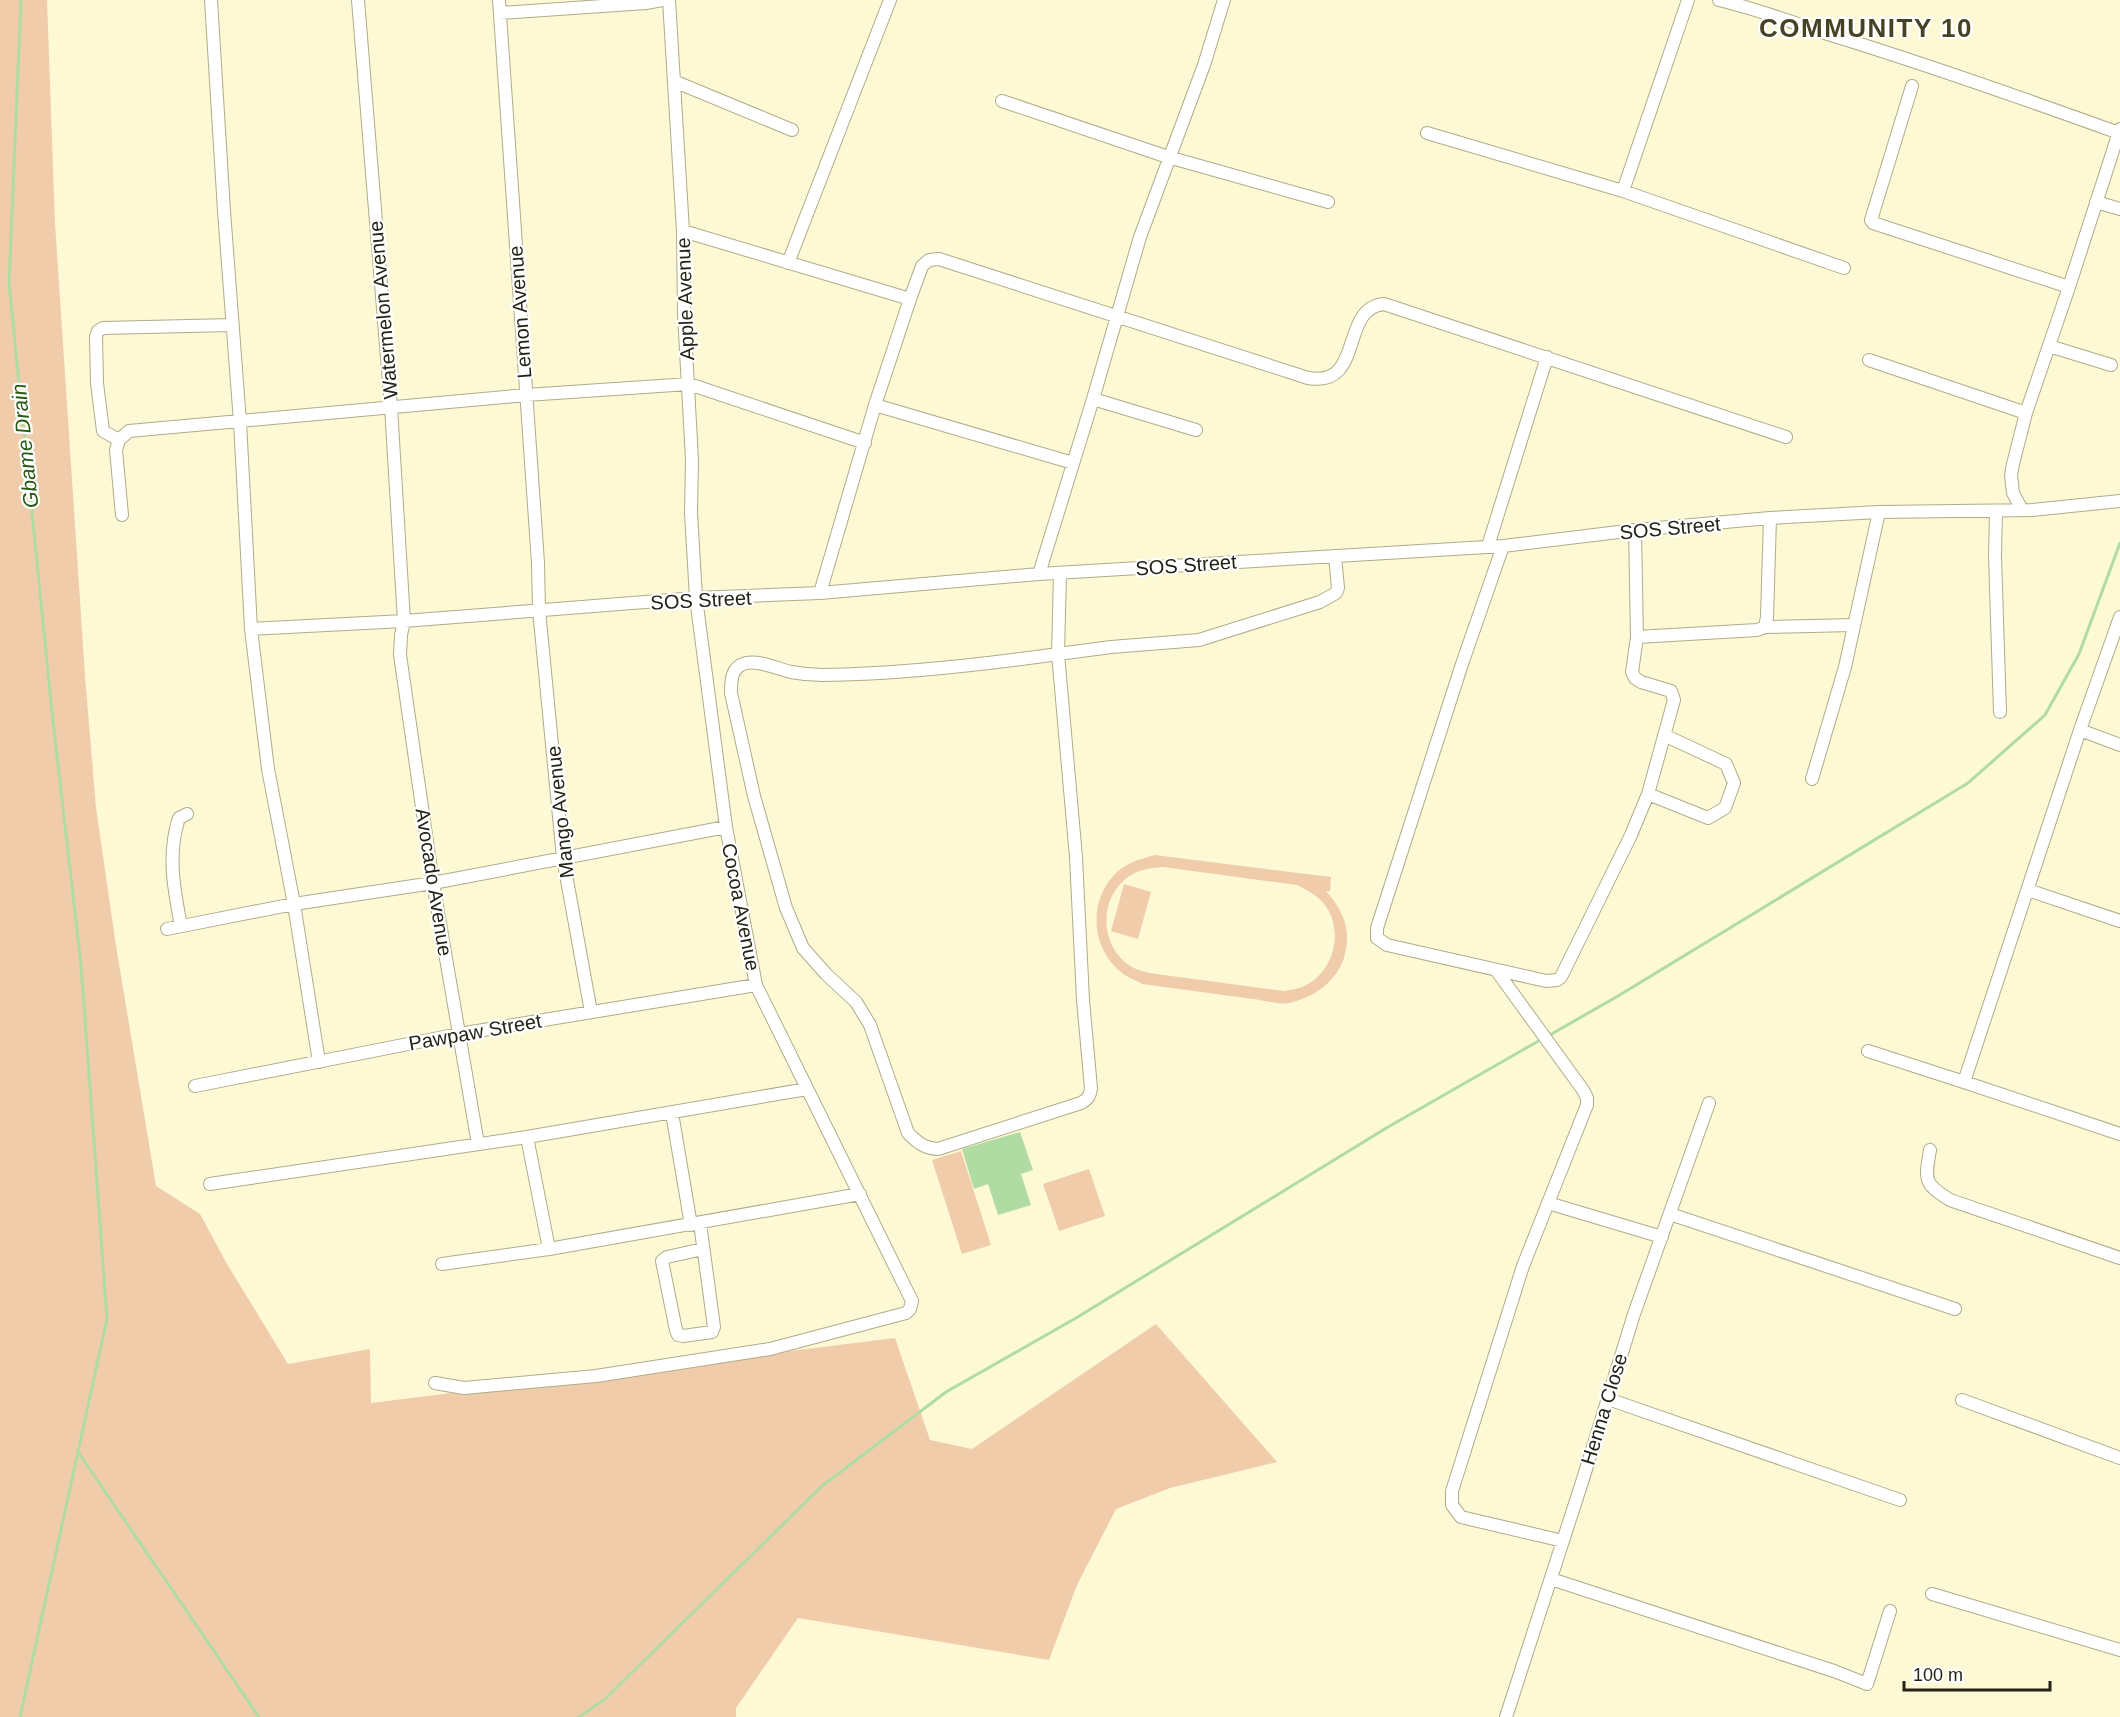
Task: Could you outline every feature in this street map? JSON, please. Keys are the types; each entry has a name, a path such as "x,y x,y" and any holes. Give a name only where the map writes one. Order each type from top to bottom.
{"street":[{"path":"211,0 240,422 251,629 268,769 294,904 319,1062"},
{"name":"Watermelon Avenue","path":"358,0 391,407 404,621"},
{"name":"Lemon Avenue","path":"499,0 538,563 539,610"},
{"path":"500,13 662,0"},
{"name":"Apple Avenue","path":"669,0 676,82 683,231 684,314 692,460 691,513 696,598"},
{"path":"788,263 890,0"},
{"path":"1039,574 1140,237 1200,76 1224,0"},
{"path":"1623,190 1688,0"},
{"path":"1719,0 1767,6 1798,24 2119,131 2026,413 2011,476 2013,493 2022,510"},
{"path":"676,82 792,130"},
{"path":"1912,86 1871,220 1873,223 2069,287"},
{"path":"1002,101 1168,157 1328,202"},
{"path":"1427,133 1623,190 1844,268"},
{"path":"2096,202 2120,210"},
{"path":"683,231 909,299"},
{"path":"820,593 875,405 909,299 921,266 929,260 939,259 1320,380 1334,376 1342,367 1365,311 1376,304 1384,304 1786,437"},
{"path":"119,440 103,431 97,383 96,337 98,331 103,328 232,325"},
{"path":"2049,346 2111,365"},
{"path":"1488,546 1547,357"},
{"path":"1869,360 2026,413"},
{"path":"122,515 116,450 119,440 129,431 526,395 689,384 865,442"},
{"path":"1093,399 1196,430"},
{"path":"875,405 1073,464"},
{"name":"SOS Street","path":"251,629 404,621 696,598 820,593 1039,574 1503,546 1635,530 1770,518 1879,512 2022,510 2120,501"},
{"path":"1996,511 1995,556 2000,711"},
{"path":"1812,779 1845,668 1879,512"},
{"path":"1765,627 1770,518"},
{"path":"1503,546 1462,664 1377,928 1377,938 1387,945 1546,981 1557,980 1614,871 1648,794 1674,700 1671,691 1641,682 1632,672 1637,637 1635,530"},
{"path":"1060,573 1058,654 1076,857 1090,1095 1081,1103 938,1149 929,1148 919,1144 908,1133 870,1025 856,1002 803,948 786,908 754,796 731,693 730,679 735,670 746,663 763,664 806,675 973,666 1058,654 1111,647 1199,640 1320,602 1335,593 1338,588 1335,556"},
{"name":"Cocoa Avenue","path":"435,1383 464,1388 596,1376 770,1349 906,1313 910,1309 912,1301 756,985 726,827 696,598"},
{"name":"Mango Avenue","path":"539,610 563,858 591,1012"},
{"path":"1964,1082 2080,730 2120,617"},
{"name":"Avocado Avenue","path":"404,621 400,655 433,883 478,1144"},
{"path":"1637,637 1756,630 1765,627 1854,625"},
{"path":"2080,730 2120,745"},
{"path":"1648,794 1708,818 1725,808 1734,783 1726,764 1664,735"},
{"path":"181,926 175,896 173,836 179,818 187,814"},
{"path":"167,929 294,904 433,883 726,827"},
{"path":"2028,890 2120,921"},
{"path":"1496,970 1587,1098 1585,1111 1523,1266 1452,1491 1452,1505 1461,1517 1563,1541"},
{"name":"Pawpaw Street","path":"195,1086 459,1034 756,985"},
{"path":"1868,1051 2120,1134"},
{"path":"210,1184 527,1137 807,1089"},
{"name":"Henna Close","path":"1506,1717 1634,1314 1709,1104"},
{"path":"672,1113 695,1224 703,1249 714,1327 712,1332 678,1335 662,1261 666,1257 703,1249"},
{"path":"527,1137 549,1249"},
{"path":"1930,1150 1926,1176 1932,1189 1950,1200 2120,1258"},
{"path":"442,1264 549,1249 860,1194"},
{"path":"1548,1203 1662,1237"},
{"path":"1670,1214 1955,1309"},
{"path":"1608,1399 1900,1500"},
{"path":"1962,1400 2120,1458"},
{"path":"1551,1579 1867,1684 1890,1611"},
{"path":"1932,1594 2120,1650"}],"shaded area":[{"path":"0,0 47,0 55,223 96,808 116,946 156,1186 200,1214 227,1264 288,1364 370,1349 371,1403 895,1338 930,1440 972,1449 1156,1324 1277,1462 1170,1488 1116,1509 1077,1585 1049,1660 798,1618 736,1708 736,1717 0,1717"},
{"path":"1155,855 1331,877 1330,891 1326,891 1338,906 1347,930 1346,948 1340,967 1315,993 1298,1001 1285,1003 1142,984 1122,973 1104,952 1099,939 1097,912 1100,899 1106,886 1118,871 1128,864","holes":["1163,867 1297,885 1324,904 1332,919 1334,930 1334,942 1328,964 1312,981 1302,987 1284,991 1149,973 1134,968 1121,958 1113,948 1108,936 1107,910 1111,898 1118,886 1128,877 1145,869"]},
{"path":"1124,884 1151,892 1138,939 1111,931"},
{"path":"1020,1132 1033,1170 1021,1174 1031,1205 998,1215 988,1184 974,1189 962,1149"},
{"path":"961,1151 991,1245 962,1254 932,1160"},
{"path":"1089,1169 1105,1216 1059,1231 1043,1184"}],"waterway":[{"name":"Gbame Drain","path":"20,1717 107,1319 81,965 52,712 9,283 21,0"},
{"path":"1548,1036 1618,996 1968,783 2045,715 2079,654 2120,543"},
{"path":"579,1717 605,1699 822,1486 946,1392 1076,1318 1388,1127 1542,1039"},
{"path":"78,1452 259,1717"}],"district":[{"name":"COMMUNITY 10","path":"1866,28"}]}
